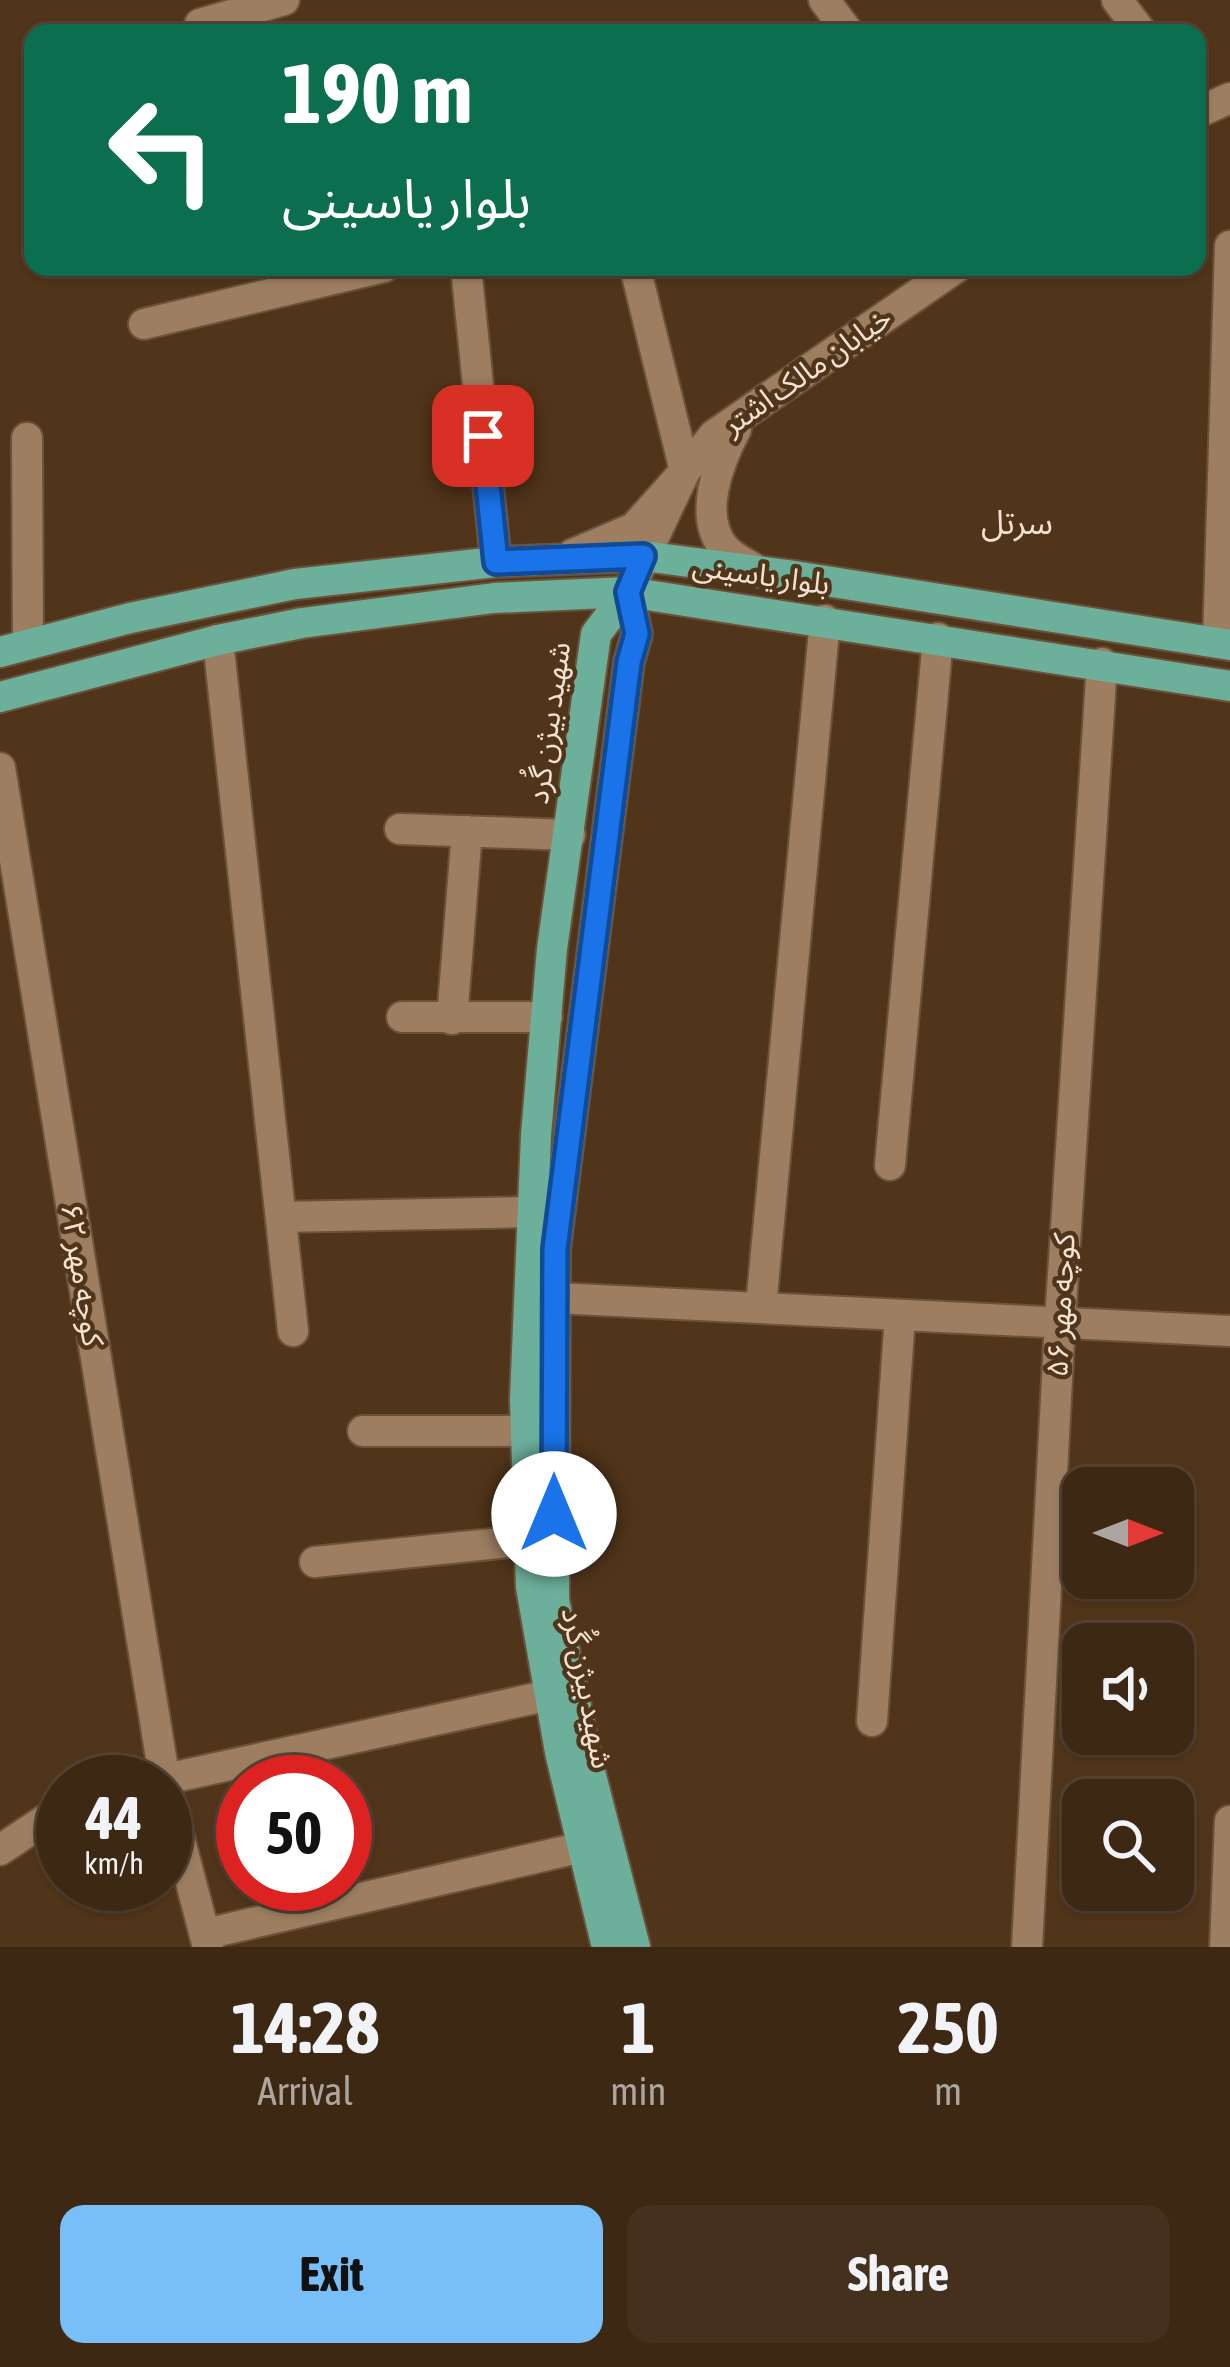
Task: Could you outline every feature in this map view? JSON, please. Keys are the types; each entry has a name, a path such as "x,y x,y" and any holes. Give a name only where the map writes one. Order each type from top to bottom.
{"main road":[{"name":"بلوار یاسینی","path":"14,648 295,584 496,562 643,556 1226,640"},
{"name":"بلوار یاسینی","path":"0,697 302,623 494,598 628,592 1230,686"},
{"name":"شهید بیژن گُرد","path":"608,1947 550,1696 531,1587 526,1431 533,1212 552,949 596,634 628,592"},
{"name":"شهید بیژن گُرد","path":"628,592 637,634 629,662 555,1249 554,1600 587,1760 635,1947"}],"street":[{"path":"200,24 284,0"},
{"path":"824,0 842,24"},
{"path":"1117,0 1135,24"},
{"path":"1226,640 1230,246"},
{"path":"144,324 346,276"},
{"path":"467,276 496,562"},
{"path":"556,560 634,528 685,471 636,276"},
{"name":"خیابان مالک اشتر","path":"628,592 685,471 714,436 944,276"},
{"path":"742,416 720,459 712,499 714,530 726,550 759,572"},
{"path":"14,648 27,438"},
{"path":"761,1306 825,620"},
{"path":"890,1165 938,638"},
{"path":"218,640 293,1331"},
{"name":"کوچه مهر ۵۶","path":"1027,1947 1102,663"},
{"name":"کوچه مهر ۶۲","path":"0,768 157,1755"},
{"path":"400,829 570,835"},
{"path":"452,1019 467,831"},
{"path":"402,1017 547,1017"},
{"path":"281,1217 533,1212"},
{"path":"555,1298 1230,1331"},
{"path":"872,1721 899,1315"},
{"path":"363,1432 526,1431"},
{"path":"314,1562 530,1540"},
{"path":"192,1775 550,1696"},
{"path":"1225,1947 1230,1821"},
{"path":"0,1850 36,1826"},
{"path":"207,1940 583,1847"},
{"name":"کوچه مهر ۶۲","path":"192,1888 207,1940"}],"district":[{"name":"سرتل","path":"1017,522"}],"route":[{"path":"483,436 496,562 643,556 628,592 637,634 629,662 555,1249 554,1514"}]}
